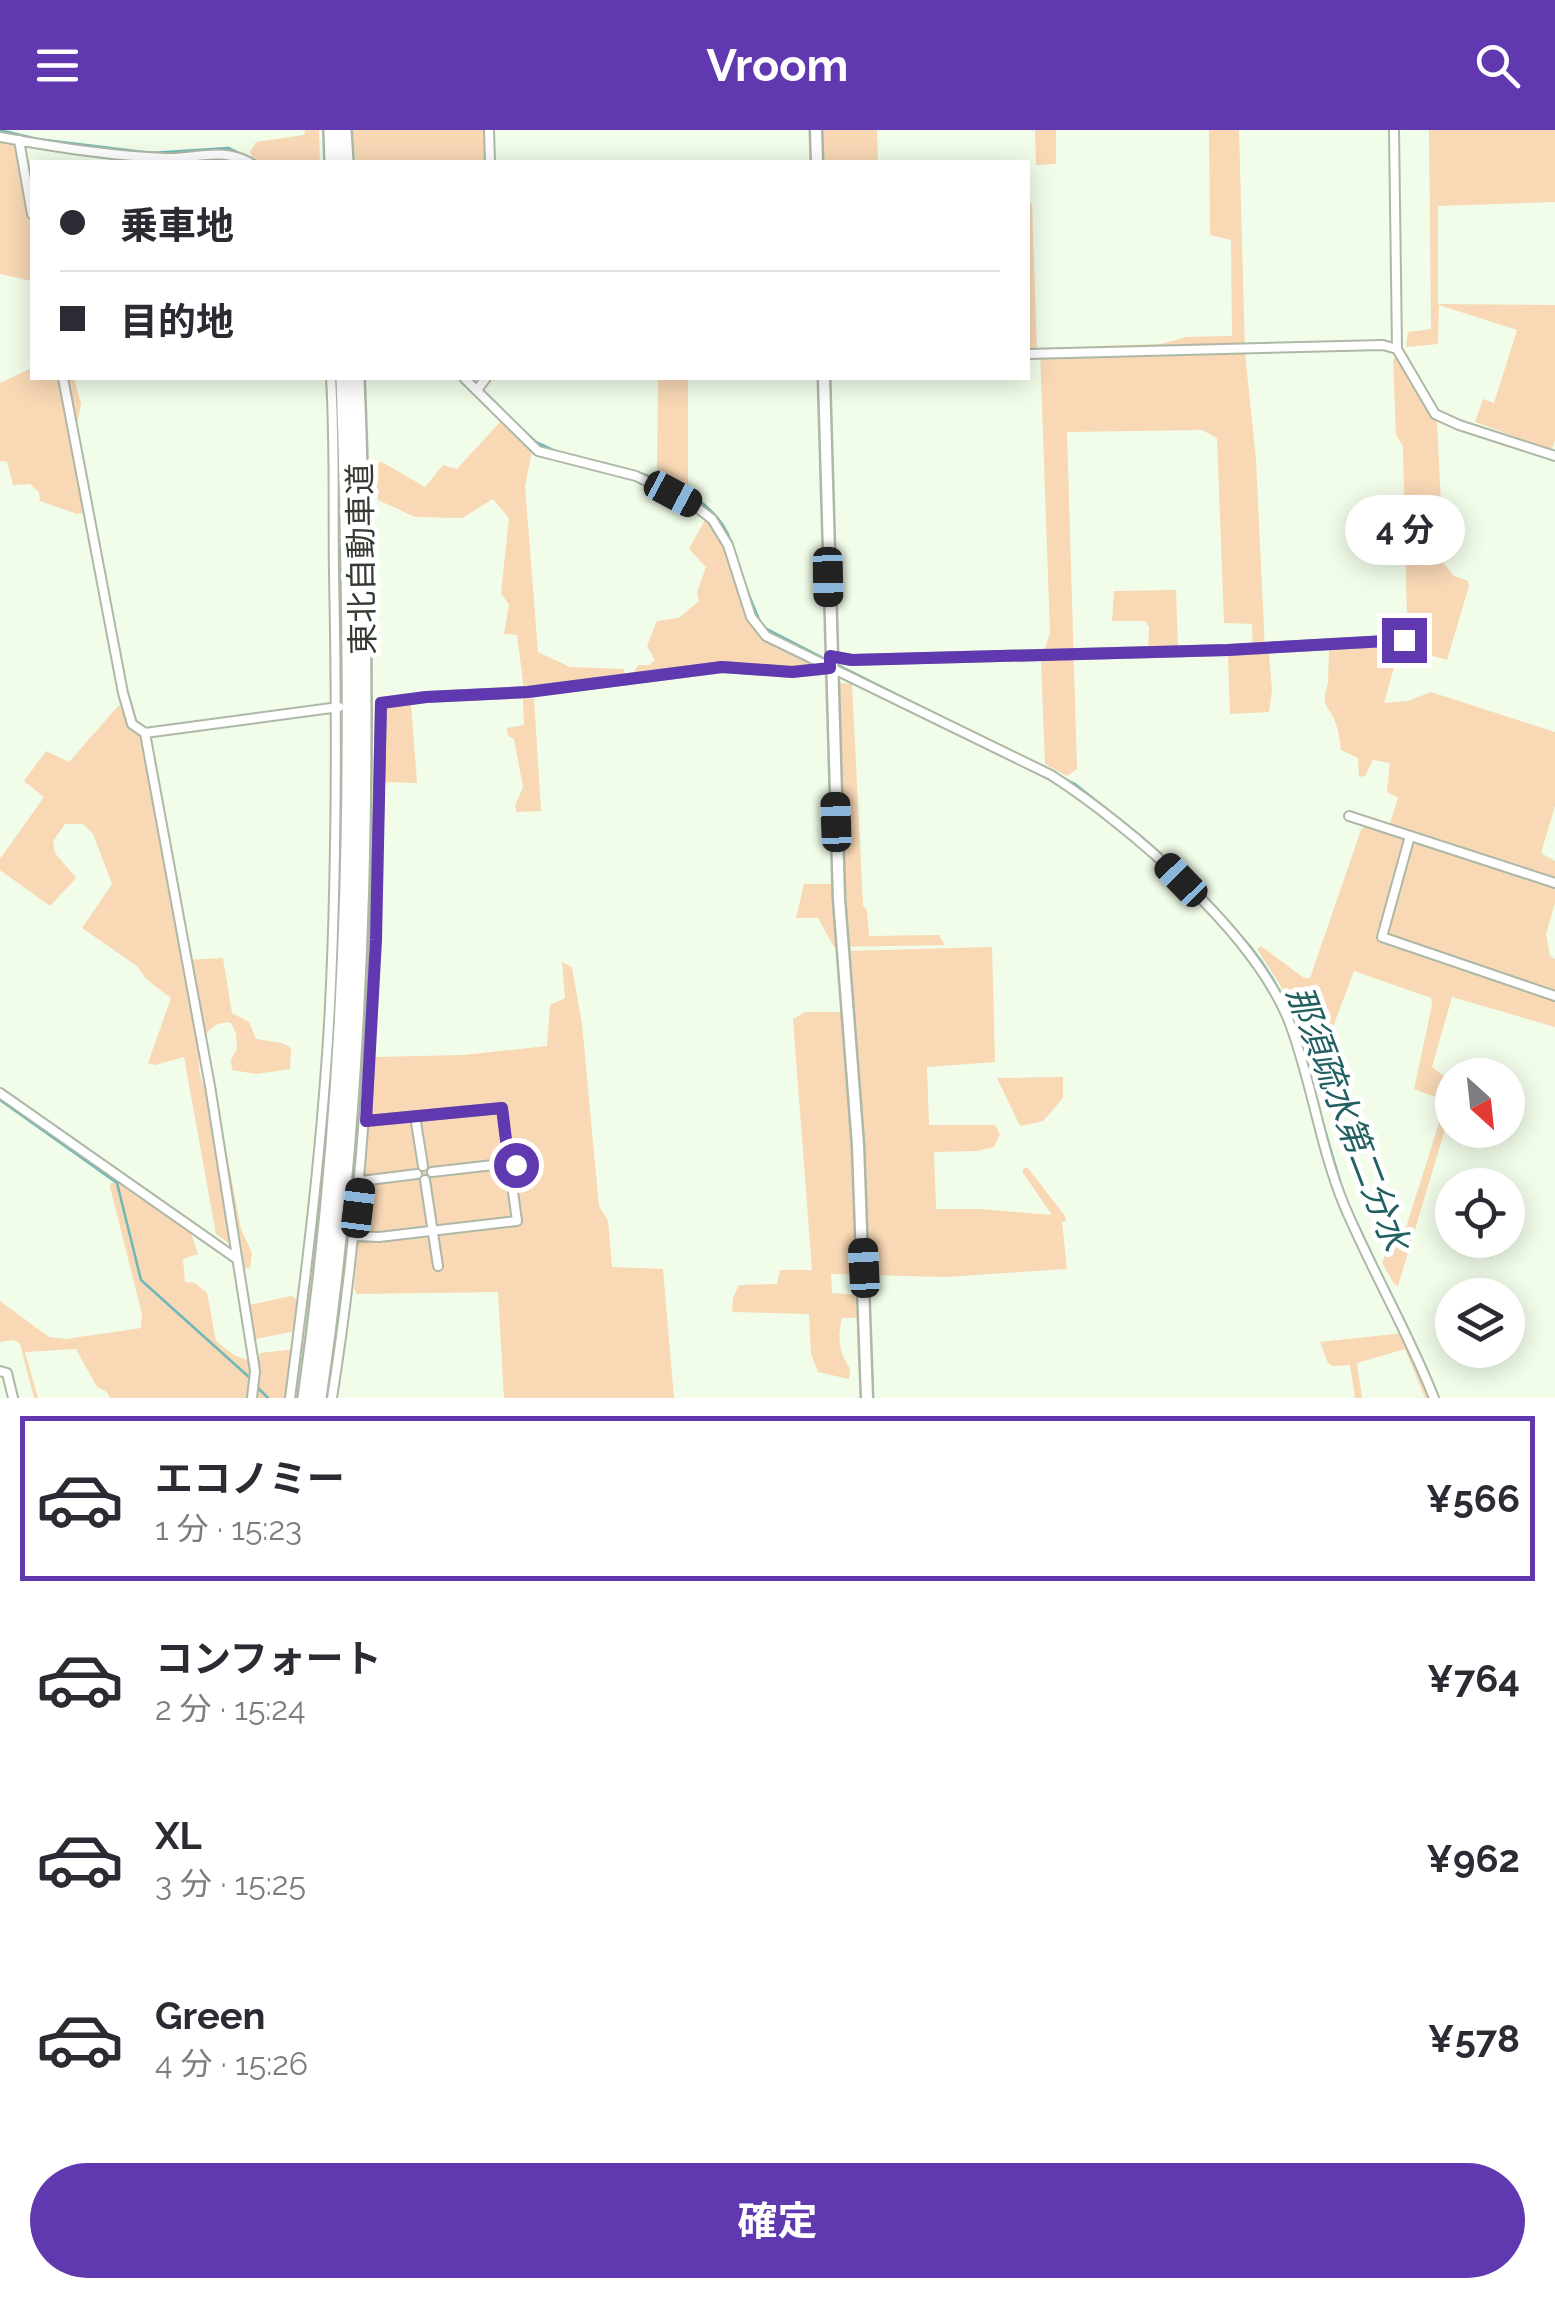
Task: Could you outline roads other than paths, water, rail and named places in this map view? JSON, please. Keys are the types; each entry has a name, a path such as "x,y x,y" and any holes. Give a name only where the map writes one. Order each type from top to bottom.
{"highway":[{"path":"332,130 333,160"},
{"path":"344,130 346,160"},
{"name":"東北自動車道","path":"306,1398 328,1235 346,994 352,744 344,380"},
{"name":"東北自動車道","path":"318,1398 339,1235 358,993 364,760 356,380"}],"street":[{"path":"489,130 490,160"},
{"path":"816,130 817,160"},
{"path":"1394,130 1396,349 1436,414 1555,456"},
{"path":"0,136 162,158 220,153 245,160"},
{"path":"19,140 30,203"},
{"path":"1030,354 1383,346 1396,349"},
{"path":"63,380 126,710 132,724 145,732 340,707"},
{"path":"290,1398 318,1160 335,943 340,707 331,380"},
{"path":"466,380 538,451 636,476 705,513 723,534 746,604 760,630 1050,775 1082,795 1162,860 1270,982 1289,1022 1342,1201 1402,1320 1434,1398"},
{"path":"476,390 484,380"},
{"path":"824,380 838,899 858,1146 866,1398"},
{"path":"332,1398 362,1181 381,703 528,692 722,667 792,672 852,660 1228,650 1404,640"},
{"path":"145,732 210,1086 255,1371 252,1398"},
{"path":"1349,816 1555,883"},
{"path":"1410,836 1382,937 1555,996"},
{"path":"0,1093 237,1258"},
{"path":"362,1181 502,1164 508,1156 502,1108 366,1121"},
{"path":"415,1116 438,1266"},
{"path":"508,1156 517,1163 510,1170"},
{"path":"355,1236 379,1237 518,1221 510,1170 502,1164"},
{"path":"0,1371 7,1373 13,1398"}],"waterway":[{"name":"那須疏水第二分水","path":"0,130 37,139 151,153 228,148 254,160"},
{"name":"那須疏水第二分水","path":"472,380 502,410"},
{"name":"那須疏水第二分水","path":"515,423 536,442 557,452"},
{"name":"那須疏水第二分水","path":"594,461 654,478 693,496 722,524 731,542"},
{"name":"那須疏水第二分水","path":"746,588 760,622"},
{"name":"那須疏水第二分水","path":"765,628 829,661"},
{"name":"那須疏水第二分水","path":"836,664 1075,784 1144,839 1196,888"},
{"name":"那須疏水第二分水","path":"1228,923 1264,964 1290,1012 1345,1198 1426,1369"},
{"path":"0,1100 117,1183 141,1280 250,1378"},
{"path":"255,1385 268,1398"}]}
